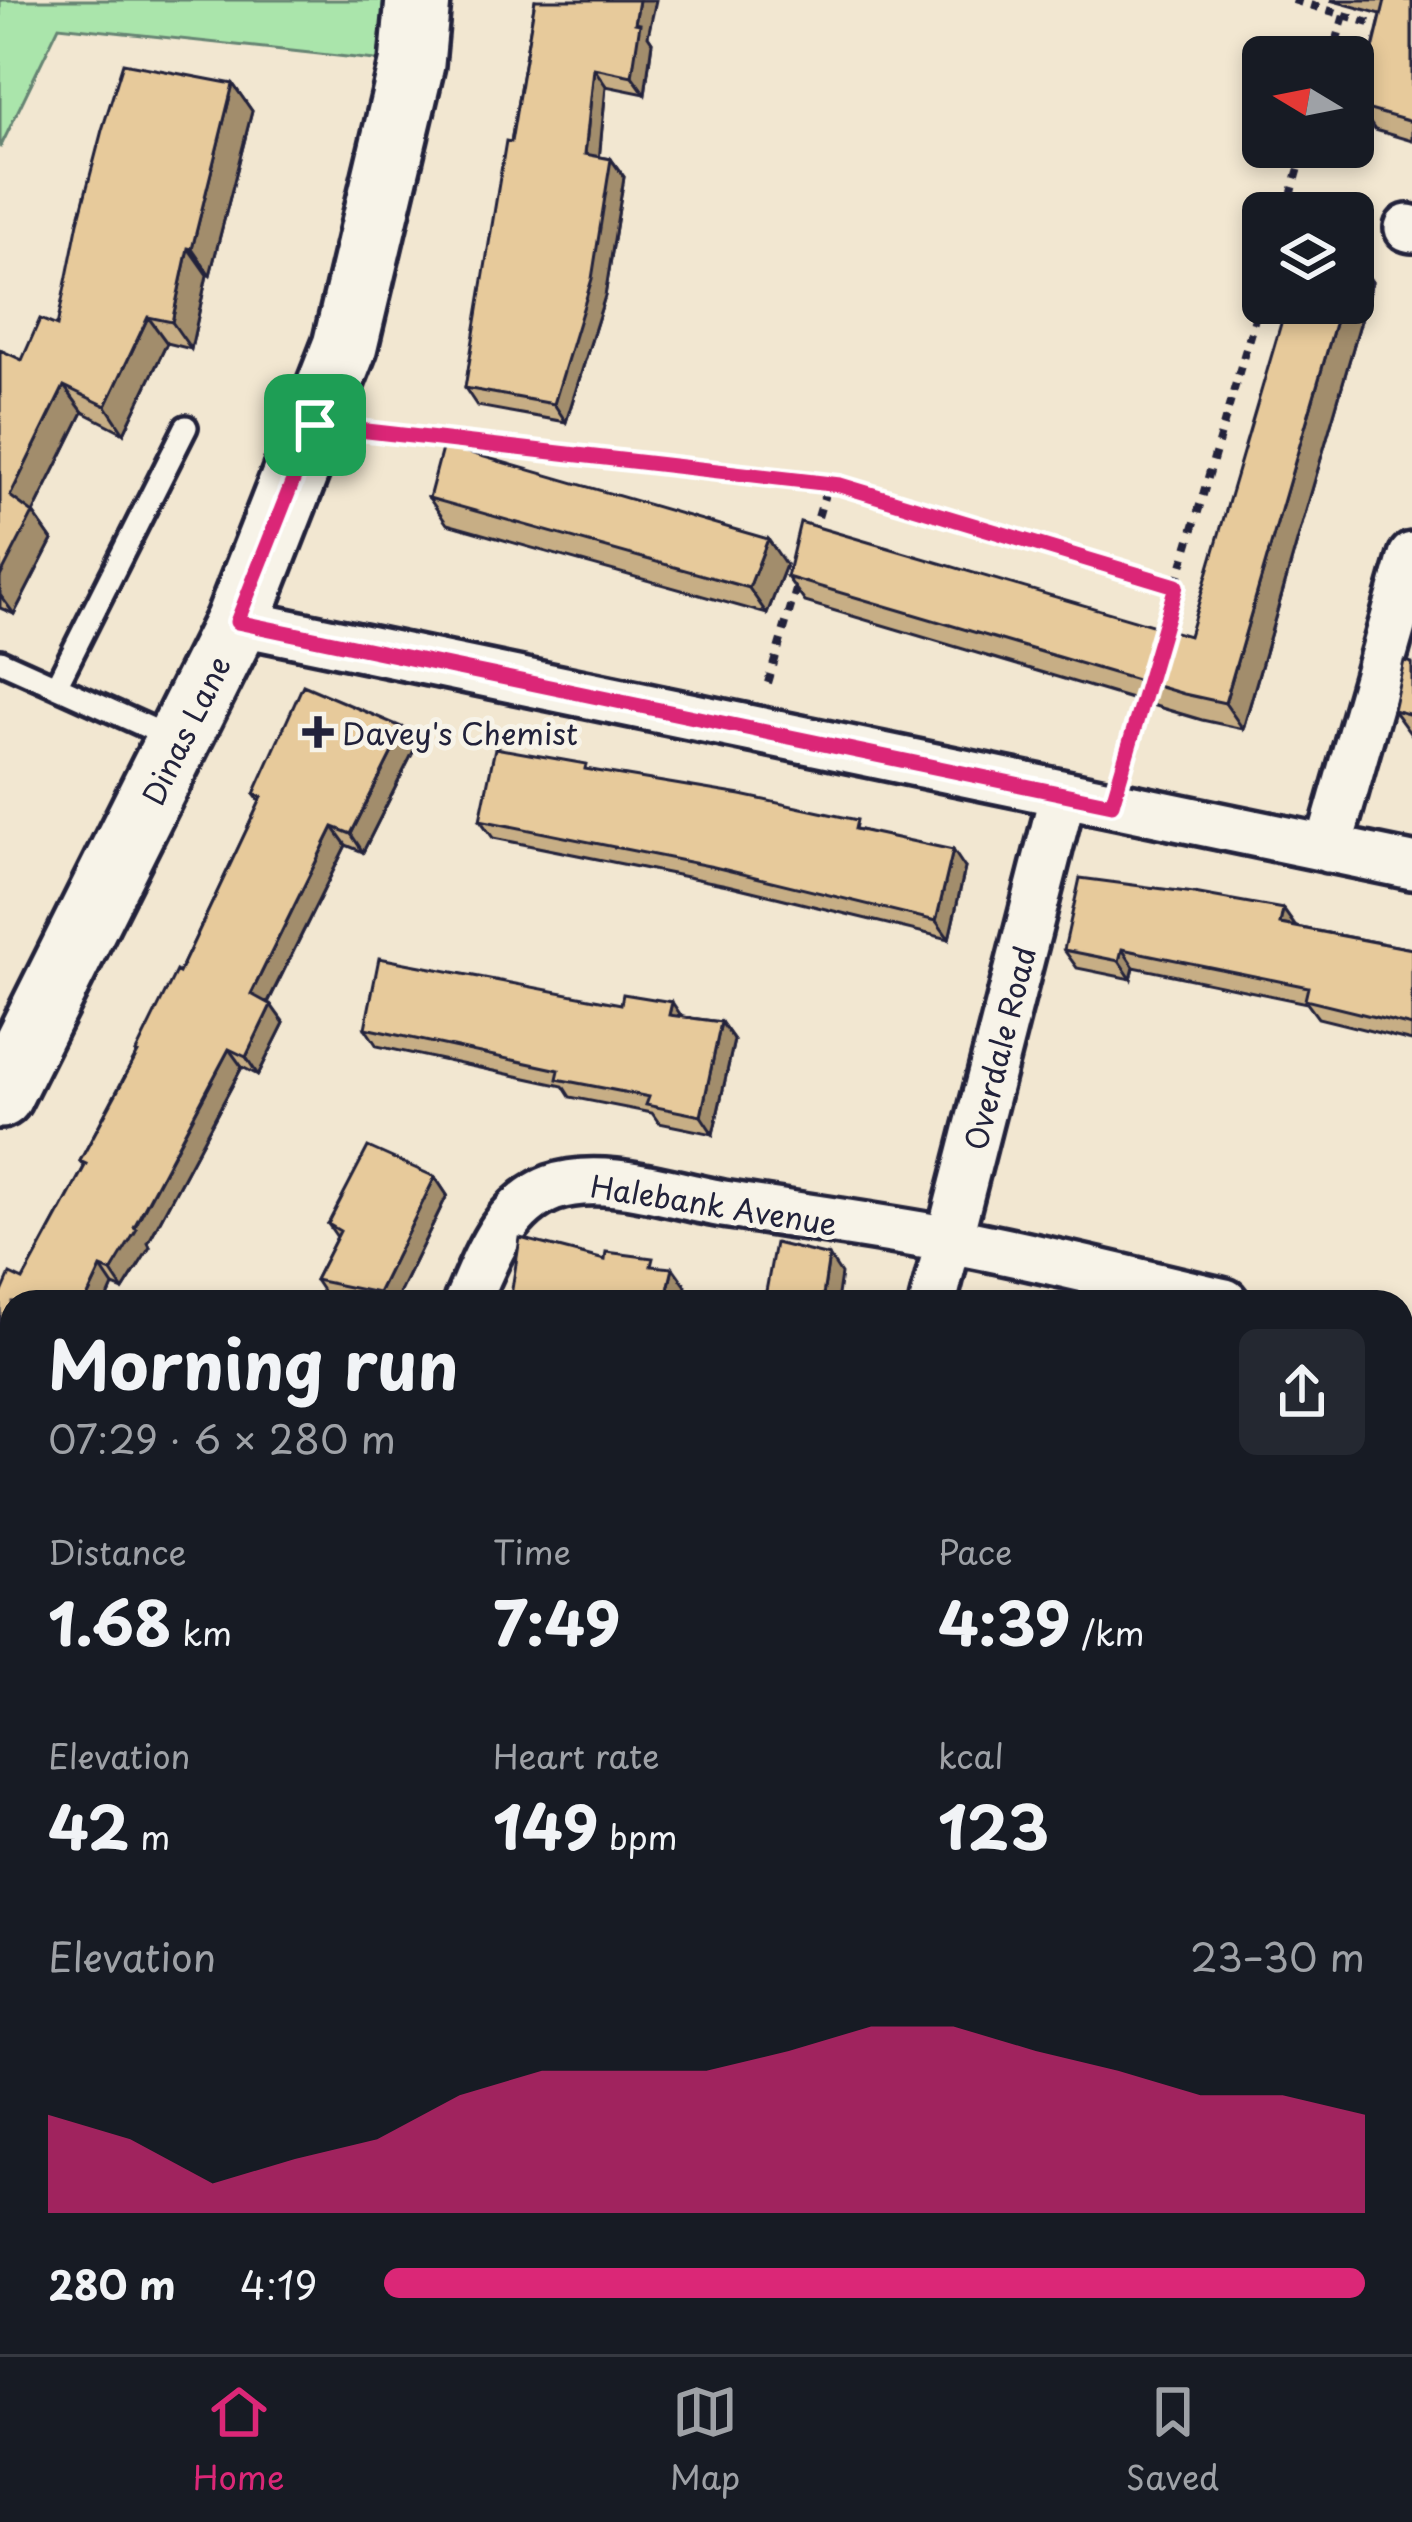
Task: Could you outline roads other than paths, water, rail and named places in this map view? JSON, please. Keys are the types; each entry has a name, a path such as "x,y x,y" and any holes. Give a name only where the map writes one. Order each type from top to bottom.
{"street":[{"name":"Dinas Lane","path":"0,1096 237,622 315,425 345,346 412,64 418,0"},
{"path":"1328,849 1412,556"},
{"path":"237,622 1412,866"},
{"name":"Overdale Road","path":"936,1290 1063,794"},
{"name":"Halebank Avenue","path":"472,1290 516,1212 532,1198 578,1182 610,1183 950,1240 1172,1290"}],"lane":[{"path":"56,686 186,427"},
{"path":"0,661 180,741"}],"place":[{"name":"Davey's Chemist","path":"318,732"}]}
